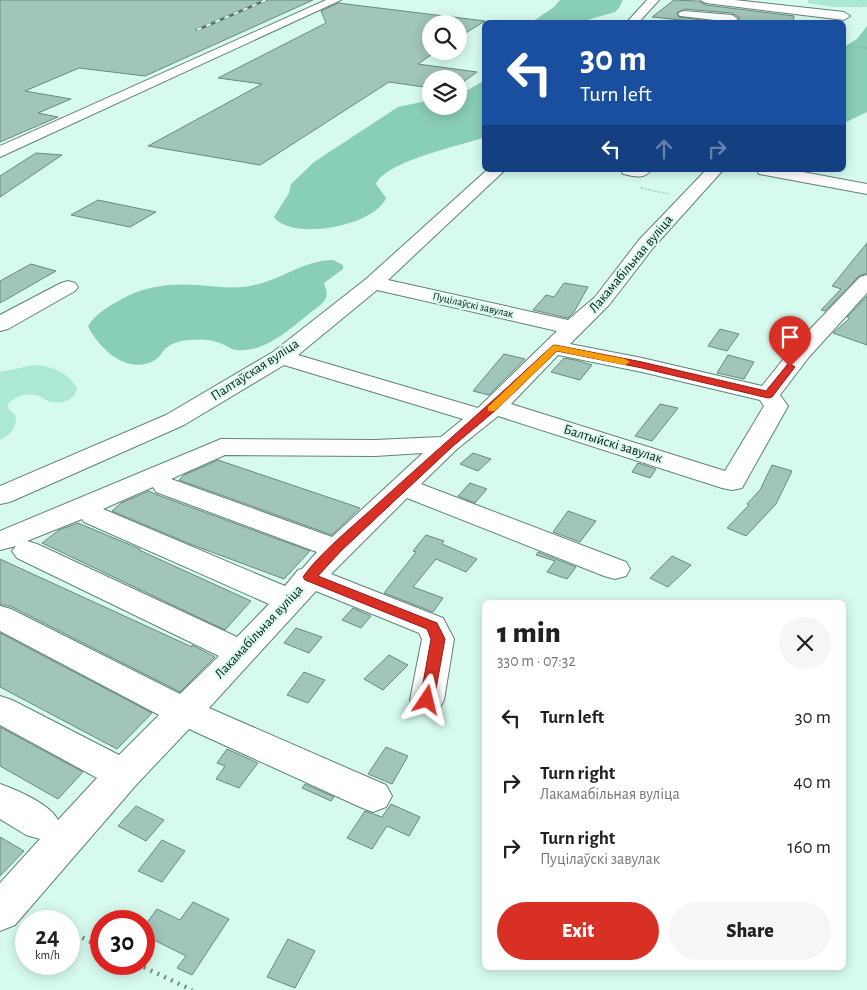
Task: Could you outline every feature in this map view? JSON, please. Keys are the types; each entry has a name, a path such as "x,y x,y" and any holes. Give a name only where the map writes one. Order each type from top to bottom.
{"street":[{"path":"0,152 335,0"},
{"path":"634,20 653,0"},
{"path":"706,0 772,15"},
{"path":"691,11 772,15 810,12 841,19"},
{"path":"691,11 741,20"},
{"path":"802,20 810,12"},
{"name":"Палтаўская вуліца","path":"0,496 175,420 282,357 373,283 494,172"},
{"name":"Лакамабільная вуліца","path":"0,912 123,774 242,653 337,549 448,444 488,412 602,302 646,244 713,172"},
{"path":"776,172 867,189"},
{"path":"768,395 801,352 867,281"},
{"name":"Пуцілаўскі завулак","path":"373,283 564,338 642,365 768,395"},
{"path":"0,324 68,287"},
{"name":"Балтыйскі завулак","path":"282,357 488,412 732,482 776,406 768,395"},
{"path":"242,653 14,546 36,528 221,447 375,448 448,444"},
{"path":"166,486 337,549"},
{"path":"404,487 615,569"},
{"path":"94,516 289,600"},
{"path":"310,577 432,626 438,639 427,700"},
{"path":"0,617 184,711 373,796"},
{"path":"0,709 123,774"},
{"path":"0,800 40,823"}],"path":[{"path":"846,46 867,48"},
{"path":"637,172 632,186 689,198"},
{"path":"155,973 192,990"}],"green space":[{"path":"560,0 623,0 615,12 587,20 535,20 554,7"},
{"path":"808,0 867,0 867,7 833,7 808,3"},
{"path":"867,26 867,112 846,122 846,46 857,39"},
{"path":"482,82 482,138 425,155 394,168 376,184 386,198 378,208 366,217 350,223 313,229 297,228 283,224 274,217 289,193 291,184 314,162 398,107 422,102 422,115 467,115 467,90"},
{"path":"333,260 343,265 343,269 324,283 327,293 324,302 286,332 258,348 237,350 220,343 198,339 173,344 167,347 155,360 135,365 116,358 107,351 99,343 88,326 98,314 138,291 157,286 177,285 247,286 274,279 312,263"},
{"path":"34,365 53,368 64,374 77,388 76,392 68,400 60,402 49,402 37,395 24,395 15,398 8,404 8,408 16,416 14,428 7,436 0,440 0,372"}],"building":[{"path":"0,0 313,0 145,76 79,68 25,91 71,99 38,113 58,117 0,142"},
{"path":"674,0 698,1 706,5 794,16 793,20 738,20 740,18 732,13 684,9 677,13 679,17 704,20 652,17"},
{"path":"338,3 436,15 422,15 422,60 424,60 418,64 462,70 422,70 422,87 389,82 260,165 148,146 262,84 218,78 326,23 321,11"},
{"path":"467,19 482,21 482,23 467,32"},
{"path":"467,71 477,72 467,79"},
{"path":"36,153 62,155 0,197 0,176"},
{"path":"98,200 156,212 130,227 71,215"},
{"path":"867,243 867,273 859,276 825,311 821,310 841,289 832,286"},
{"path":"31,264 56,271 0,303 0,281"},
{"path":"564,283 588,287 574,312 568,318 533,310 546,295 554,297"},
{"path":"867,296 867,345 833,333 850,318 847,317"},
{"path":"720,329 739,334 727,351 708,346"},
{"path":"504,354 525,359 489,395 473,391"},
{"path":"728,355 754,362 744,379 717,373"},
{"path":"564,358 592,365 580,380 551,372"},
{"path":"660,404 678,408 652,441 635,436"},
{"path":"473,453 491,459 478,471 460,464"},
{"path":"218,460 360,508 332,535 179,480 184,475"},
{"path":"638,463 656,469 650,478 632,472"},
{"path":"772,465 792,471 776,504 746,536 727,528 749,505 747,504 760,490"},
{"path":"470,483 487,489 475,503 458,496"},
{"path":"149,491 310,551 284,579 190,544 112,511 121,503"},
{"path":"568,511 596,521 580,542 553,532"},
{"path":"78,523 140,549 251,601 225,630 42,543 59,530"},
{"path":"426,535 444,541 442,544 477,559 466,572 436,559 413,587 443,598 433,612 384,593 416,552 413,551"},
{"path":"538,552 576,567 567,579 547,572 555,561 536,555"},
{"path":"672,556 691,565 668,587 650,578"},
{"path":"0,559 215,657 180,692 12,607 0,604"},
{"path":"353,608 371,616 361,628 342,620"},
{"path":"296,628 322,637 309,653 284,643"},
{"path":"0,633 152,713 117,749 0,687"},
{"path":"389,655 408,665 383,690 364,679"},
{"path":"304,672 325,680 308,703 287,695"},
{"path":"0,727 83,772 58,799 0,766"},
{"path":"386,747 408,756 392,784 368,774"},
{"path":"227,749 258,763 239,788 216,779 225,766 217,763"},
{"path":"305,784 334,797 331,801 302,788"},
{"path":"391,804 420,817 409,836 387,826 372,849 347,838 365,811 382,817"},
{"path":"136,806 164,820 146,841 118,826"},
{"path":"0,837 24,851 0,876"},
{"path":"162,840 185,851 162,882 138,871"},
{"path":"193,902 229,919 192,975 177,968 186,956 155,940 155,912 157,909 180,920"},
{"path":"288,939 315,951 295,988 267,977"}],"railway":[{"path":"197,30 266,0"}],"slow traffic":[{"path":"492,409 555,348 625,362"}],"route":[{"path":"427,700 438,639 432,626 310,577 448,444 483,417 555,348 642,365 768,395 790,367"}]}
